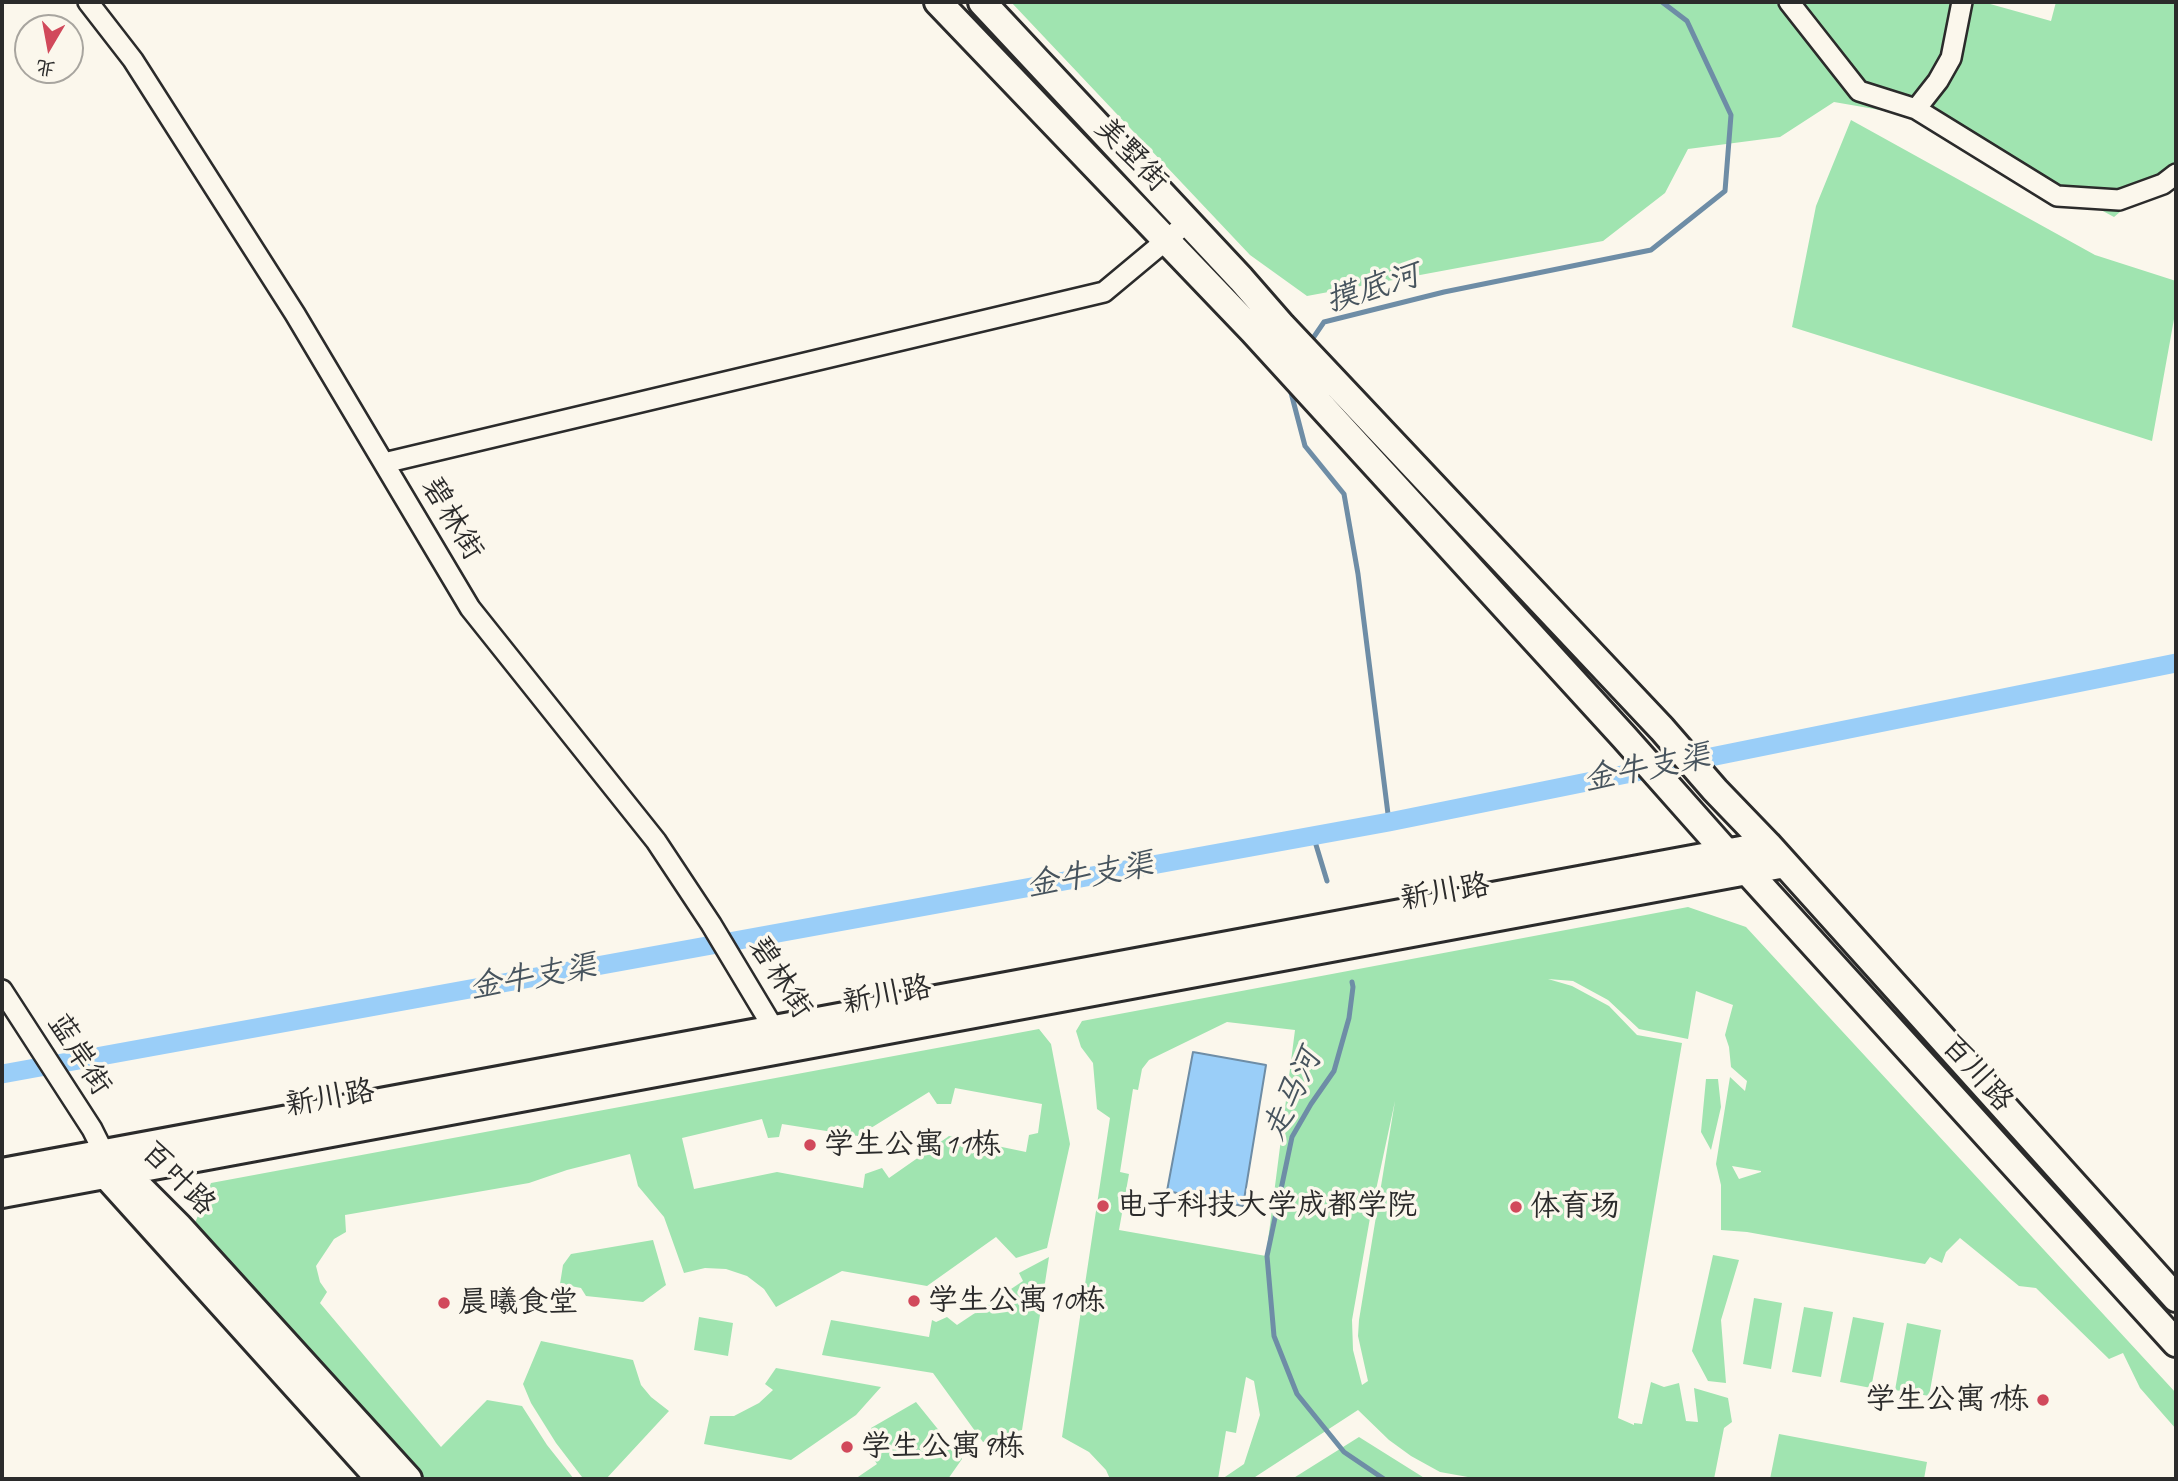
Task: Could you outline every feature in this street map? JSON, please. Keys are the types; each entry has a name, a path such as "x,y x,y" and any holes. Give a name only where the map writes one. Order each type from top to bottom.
{"street":[{"name":"碧林街","path":"88,2 133,60 295,314 470,608 656,841 782,1039"},
{"name":"美墅街","path":"939,2 1275,355 1624,737"},
{"name":"美墅街","path":"982,2 1282,326 1662,729"},
{"path":"1789,2 1859,91 1916,109 2057,196 2119,200 2163,184 2176,174"},
{"path":"1916,109 1938,81 1951,58 1962,2"},
{"path":"384,463 1104,292 1188,222"},
{"name":"百川路","path":"1662,729 2176,1298"},
{"name":"百川路","path":"1624,737 2176,1343"},
{"name":"新川路","path":"2,1194 111,1166 782,1039 1726,852 1777,854"},
{"name":"新川路","path":"782,1039 1747,871 1777,854"},
{"name":"蓝岸街","path":"2,990 80,1111 111,1166"},
{"name":"新川路","path":"2,1172 111,1166"},
{"name":"百叶路","path":"111,1166 380,1479"},
{"name":"百叶路","path":"111,1166 179,1227 408,1479"}],"green space":[{"path":"1011,2 1983,2 2051,21 2056,2 2176,2 2176,165 2114,217 1932,119 1834,102 1780,137 1688,149 1665,193 1603,241 1307,296 1250,255"},
{"path":"1851,120 2095,255 2176,281 2176,308 2152,441 1792,327 1816,206"},
{"path":"1688,907 1746,927 2176,1393 2176,1429 2140,1388 2123,1353 2109,1359 2036,1288 2019,1286 1960,1238 1946,1252 1942,1263 1930,1257 1925,1264 1747,1232 1721,1230 1721,1185 1716,1164 1730,1077 1745,1091 1747,1081 1731,1067 1725,1035 1733,1005 1696,991 1688,1039 1639,1029 1608,1000 1573,981 1548,979 1572,986 1609,1006 1637,1035 1682,1043 1618,1418 1634,1425 1642,1424 1651,1382 1664,1387 1679,1383 1686,1421 1698,1422 1694,1388 1728,1398 1732,1422 1724,1428 1714,1479 1479,1479 1440,1472 1389,1440 1358,1410 1252,1479 1222,1479 1244,1464 1260,1415 1254,1381 1246,1377 1236,1433 1226,1431 1218,1479 1110,1479 1106,1470 1089,1452 1062,1437 1110,1118 1097,1109 1093,1063 1081,1047 1076,1031 1082,1021","holes":["1227,1022 1295,1030 1266,1256 1119,1230 1129,1174 1120,1172 1133,1089 1138,1090 1142,1069 1149,1060","1395,1101 1359,1320 1358,1336 1368,1381 1362,1385 1353,1350 1352,1320","1732,1166 1761,1171 1761,1172 1739,1179"]},
{"path":"1039,1029 1051,1044 1070,1144 1047,1248 1016,1258 996,1237 927,1286 842,1271 776,1307 764,1289 747,1276 726,1269 705,1268 684,1273 664,1217 638,1186 630,1154 529,1183 345,1215 346,1232 334,1239 316,1266 320,1282 327,1292 320,1303 441,1447 487,1400 522,1406 547,1445 574,1479 425,1479 193,1228 211,1183","holes":["955,1088 1042,1104 1038,1133 1029,1135 1026,1152 949,1136 889,1178 882,1168 865,1174 863,1188 777,1172 694,1189 682,1138 762,1119 768,1138 779,1137 782,1124 858,1136 929,1092 937,1104 951,1104"]},
{"path":"1706,1079 1718,1079 1721,1107 1711,1150 1701,1132"},
{"path":"653,1240 666,1285 643,1302 586,1296 581,1288 560,1284 563,1265 571,1254"},
{"path":"1713,1255 1739,1260 1721,1320 1726,1383 1708,1381 1692,1351"},
{"path":"1049,1257 1022,1430 983,1442 933,1373 822,1355 831,1320 929,1337 932,1320 936,1322 947,1317 957,1325 1023,1281 1019,1273"},
{"path":"1754,1298 1782,1303 1771,1369 1743,1364"},
{"path":"1804,1307 1833,1312 1821,1377 1792,1372"},
{"path":"699,1317 733,1323 728,1356 694,1350"},
{"path":"1853,1317 1884,1323 1871,1388 1840,1382"},
{"path":"1907,1323 1941,1330 1929,1396 1895,1390"},
{"path":"541,1341 633,1360 641,1385 669,1411 606,1479 582,1477 556,1443 531,1403 523,1384"},
{"path":"776,1368 881,1387 856,1415 791,1460 704,1444 710,1416 734,1416 759,1403 773,1390 765,1384"},
{"path":"916,1402 962,1459 948,1479 855,1479 877,1464 873,1458 887,1450 871,1428"},
{"path":"1779,1434 1927,1462 1924,1479 1770,1479"},
{"path":"1359,1437 1426,1479 1292,1479"}],"water":[{"path":"1193,1052 1266,1065 1243,1206 1167,1191"}],"waterway":[{"name":"摸底河","path":"1309,344 1324,322 1444,292 1651,250 1725,191 1731,115 1687,21 1662,2"},
{"name":"摸底河","path":"1289,385 1305,446 1344,494 1358,574 1389,822"},
{"name":"金牛支渠","path":"2,1074 1389,822 2176,663"},
{"name":"走马河","path":"1313,835 1327,881"},
{"name":"走马河","path":"1352,982 1349,1018 1334,1071 1292,1137 1267,1256 1274,1336 1297,1394 1344,1452 1384,1479"}],"place":[{"name":"学生公寓11栋","path":"810,1145"},
{"name":"电子科技大学成都学院","path":"1103,1206"},
{"name":"体育场","path":"1516,1207"},
{"name":"学生公寓10栋","path":"914,1301"},
{"name":"晨曦食堂","path":"444,1303"},
{"name":"学生公寓1栋","path":"2043,1400"},
{"name":"学生公寓9栋","path":"847,1447"}]}
